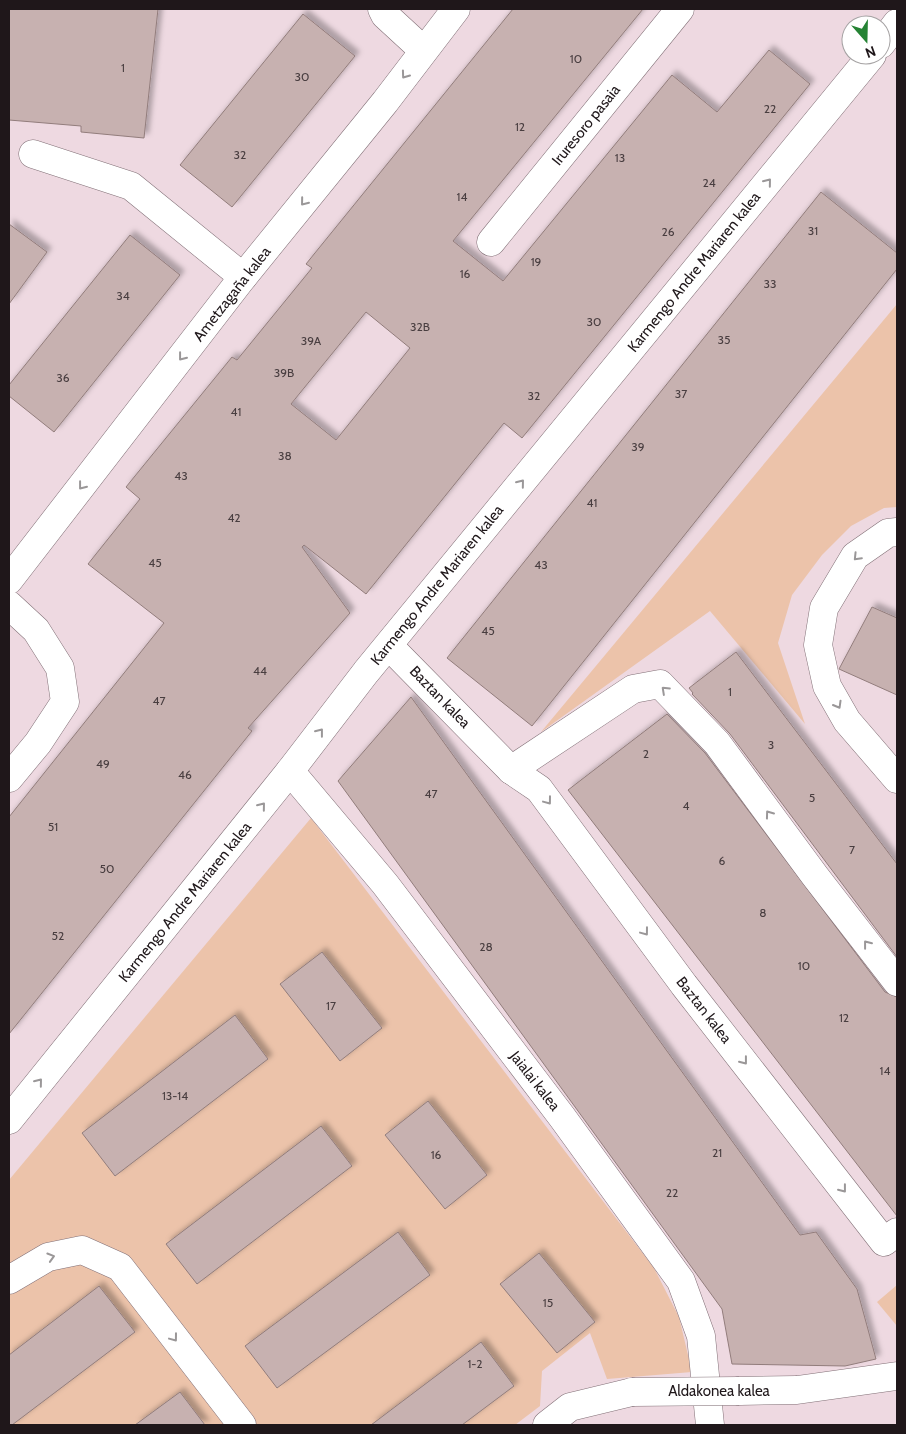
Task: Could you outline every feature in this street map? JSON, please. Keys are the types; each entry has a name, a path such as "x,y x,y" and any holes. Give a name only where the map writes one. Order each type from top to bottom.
{"street":[{"path":"382,9 385,15 424,50"},
{"name":"Ametzagaña kalea","path":"9,580 243,277 385,102 456,9"},
{"name":"Iruresoro pasaia","path":"491,242 680,9"},
{"name":"Karmengo Andre Mariaren kalea","path":"9,1120 389,646 864,65"},
{"path":"33,154 131,186 243,277"},
{"path":"897,532 888,533 855,556 824,608 818,645 827,686 847,721 897,779"},
{"path":"9,605 36,630 60,668 65,702 38,743 9,778"},
{"name":"Baztan kalea","path":"389,646 511,770 539,789 684,985 884,1242 897,1232"},
{"path":"511,770 633,689 660,684 717,743 815,876 897,982"},
{"name":"Jaialai kalea","path":"290,771 385,884 562,1117 681,1281 701,1336 710,1425"},
{"path":"9,1280 48,1257 82,1250 120,1266 242,1425"},
{"name":"Aldakonea kalea","path":"547,1425 570,1407 632,1392 798,1390 897,1376"}],"shaded area":[{"path":"897,304 897,507 884,508 851,526 822,555 792,595 778,643 805,724 710,611 541,732"},
{"path":"311,818 654,1268 679,1317 692,1372 607,1379 590,1333 542,1371 540,1406 515,1425 9,1425 9,1180"},
{"path":"897,1285 897,1326 877,1302"}],"building":[{"path":"9,9 158,9 144,138 81,132 81,126 9,120"},
{"path":"513,9 643,9 453,241 503,281 672,75 717,112 769,50 810,84 522,438 504,423 366,594 304,545 302,547 350,613 248,728 252,731 9,1034 9,817 164,623 88,564 140,499 126,487 232,357 237,360 312,268 306,264","holes":["366,312 410,348 336,440 291,404"]},
{"path":"303,14 355,56 232,207 180,165"},
{"path":"821,192 897,253 897,269 532,726 447,658"},
{"path":"9,224 47,252 9,304"},
{"path":"130,235 180,275 54,432 9,396 9,385"},
{"path":"872,607 897,618 897,695 839,669"},
{"path":"736,652 897,864 897,957 730,734 692,694 689,688"},
{"path":"411,697 800,1235 816,1232 857,1289 876,1359 845,1366 732,1364 722,1309 338,781"},
{"path":"667,714 705,753 885,992 897,997 897,1216 568,790"},
{"path":"322,952 382,1028 340,1061 280,984"},
{"path":"235,1015 268,1059 115,1176 82,1133"},
{"path":"428,1101 487,1175 445,1209 385,1135"},
{"path":"321,1126 352,1166 197,1284 166,1244"},
{"path":"398,1232 430,1275 277,1388 245,1346"},
{"path":"539,1253 595,1322 557,1353 500,1284"},
{"path":"99,1286 135,1332 12,1425 9,1425 9,1355"},
{"path":"481,1342 514,1386 462,1425 371,1425"},
{"path":"180,1392 205,1425 135,1425"}]}
